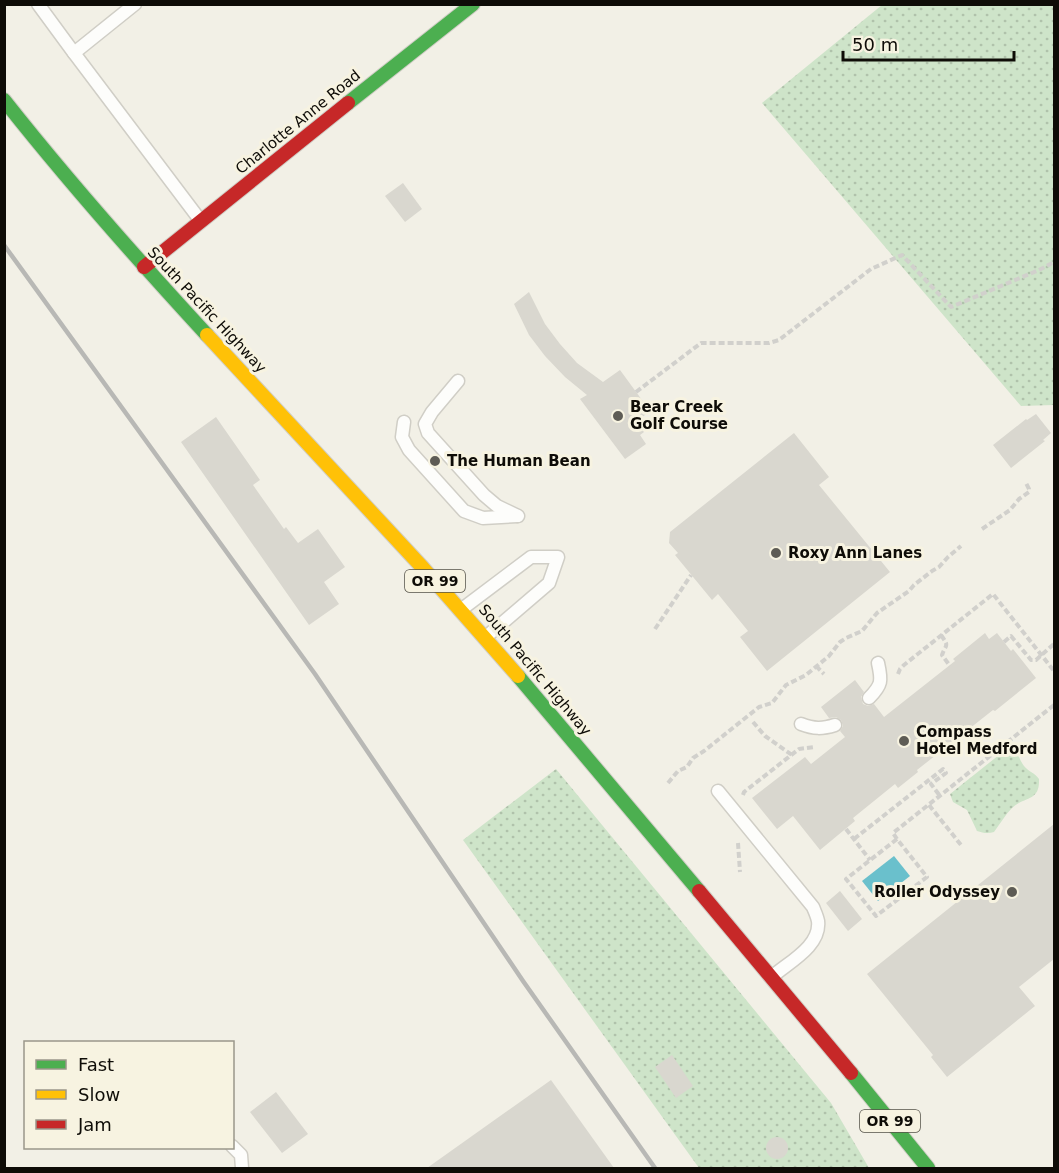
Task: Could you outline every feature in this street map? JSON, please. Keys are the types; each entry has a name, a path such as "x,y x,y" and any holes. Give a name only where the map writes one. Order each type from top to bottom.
{"main road":[{"name":"Charlotte Anne Road","path":"144,267 398,63 456,10 473,4"},
{"name":"South Pacific Highway","path":"4,100 144,267 461,609 772,977 928,1168"}],"lane":[{"path":"38,4 201,221"},
{"path":"74,53 135,4"},
{"path":"404,422 402,437 409,450 464,511 483,518 518,516 497,506 484,495 428,433 425,424 458,381"},
{"path":"461,609 531,557 558,557 549,583 485,637"},
{"path":"869,698 880,687 881,676 878,663"},
{"path":"801,724 824,729 835,725"},
{"path":"718,791 813,908 818,919 818,930 812,942 772,977"},
{"path":"234,1148 241,1155 242,1168"}],"path":[{"path":"636,392 701,343 769,343 779,340 871,269 902,255 951,307 1054,262"},
{"path":"982,529 1010,510 1019,498 1029,492 1026,483"},
{"path":"668,783 693,758 759,707 772,703 786,686 806,675 829,656 840,642 862,631 877,613 909,591 961,546"},
{"path":"655,629 691,575"},
{"path":"898,674 900,669 940,635 993,594 1054,671"},
{"path":"940,635 947,646 942,655 950,666"},
{"path":"1004,642 1011,636 1031,660 1036,660 1054,644"},
{"path":"816,666 824,674"},
{"path":"897,839 846,879 876,916 927,877 897,839 892,833 1054,705"},
{"path":"753,722 765,736 792,755"},
{"path":"743,802 744,792 799,749 817,747"},
{"path":"854,839 943,769 946,773 931,784 940,795"},
{"path":"929,805 961,845"},
{"path":"846,829 870,860"},
{"path":"737,836 740,872"}],"green space":[{"path":"882,5 1054,5 1054,405 1021,406 762,103"},
{"path":"1009,747 1017,753 1024,766 1039,779 1037,792 1031,798 1012,808 994,832 977,831 967,810 953,802 950,794"},
{"path":"556,769 831,1103 869,1168 699,1168 463,840"}],"water":[{"path":"894,856 910,876 878,901 862,881"}],"building":[{"path":"403,183 422,209 405,222 385,196"},
{"path":"529,292 545,324 577,363 603,382 620,370 650,411 636,422 644,432 640,435 646,444 625,459 580,399 587,395 565,377 529,335 514,304"},
{"path":"1036,414 1051,433 1043,440 1045,441 1011,468 993,445"},
{"path":"216,417 260,480 253,485 284,529 286,527 298,543 318,529 345,567 324,582 339,604 309,625 181,442"},
{"name":"Roxy Ann Lanes","path":"794,433 829,477 819,485 890,572 767,671 740,637 748,631 718,594 712,600 675,555 678,553 669,543 670,532"},
{"name":"Compass Hotel Medford","path":"985,633 989,639 997,633 1036,678 917,770 918,772 898,788 895,784 853,818 855,821 820,850 793,816 777,829 752,798 805,757 811,764 845,737 840,731 843,726 841,720 836,717 829,718 821,707 855,680 864,692 861,697 863,704 868,706 874,704 884,717 955,661 953,659"},
{"name":"Roller Odyssey","path":"1054,824 1054,959 1019,987 1035,1006 947,1077 931,1057 933,1055 867,974"},
{"path":"840,891 862,919 848,931 826,903"},
{"path":"672,1055 693,1086 676,1098 655,1067"},
{"path":"551,1080 614,1168 427,1168"},
{"path":"276,1092 308,1134 282,1153 250,1112"},
{"path":"777,1137 787,1144 788,1148 781,1158 777,1159 767,1152 766,1148 773,1138"}],"railway":[{"path":"4,245 315,674 523,981 655,1168"}],"traffic: fast":[{"path":"348,103 473,4"},
{"path":"4,100 103,219 207,335"},
{"path":"518,676 699,891"},
{"path":"851,1073 928,1168"}],"traffic: slow":[{"path":"207,335 423,568 518,676"}],"traffic: jam":[{"path":"144,267 348,103"},
{"path":"699,891 851,1073"}],"place":[{"name":"Bear Creek Golf Course","path":"618,416"},
{"name":"The Human Bean","path":"435,461"},
{"name":"Roxy Ann Lanes","path":"776,553"},
{"name":"Compass Hotel Medford","path":"904,741"},
{"name":"Roller Odyssey","path":"1012,892"}]}
